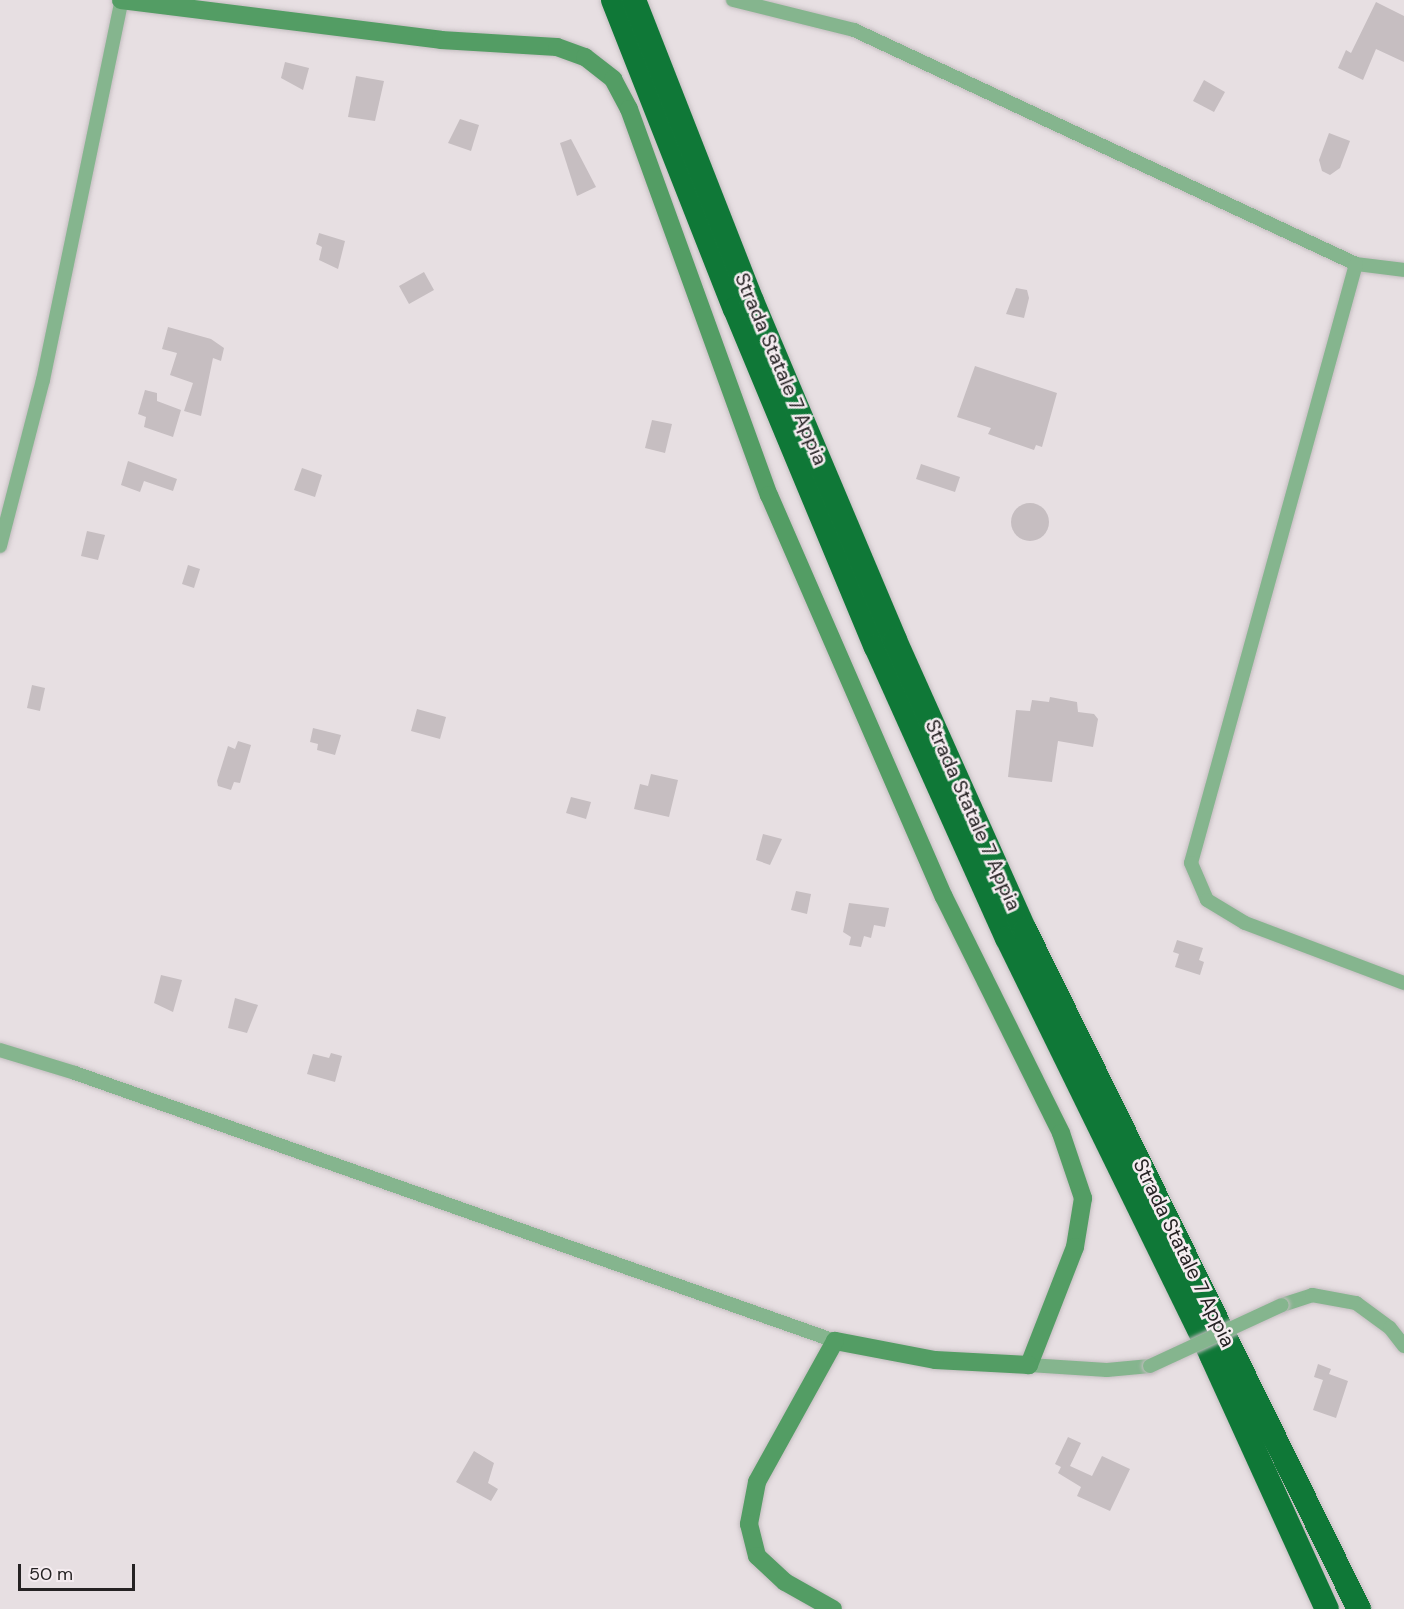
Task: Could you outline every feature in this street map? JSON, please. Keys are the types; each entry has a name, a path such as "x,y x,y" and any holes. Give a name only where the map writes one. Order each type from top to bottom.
{"highway":[{"name":"Strada Statale 7 Appia","path":"613,0 735,309 876,647 1007,938 1212,1357 1327,1609"},
{"name":"Strada Statale 7 Appia","path":"634,0 752,301 904,662 1025,930 1359,1609"}],"street":[{"path":"733,0 854,30 1356,264 1404,270"},
{"path":"0,546 43,380 121,1 441,40 557,46 585,57 613,79 629,109 769,495 944,897 1061,1133 1083,1198 1075,1247 1029,1365"},
{"path":"1356,264 1191,863 1207,900 1245,923 1404,983"},
{"path":"0,1050 86,1077 835,1341 935,1360 1107,1370 1150,1366 1282,1305 1312,1295 1356,1303 1390,1328 1404,1346"},
{"path":"833,1609 785,1582 758,1556 748,1524 757,1482 835,1341"}],"building":[{"path":"1376,2 1404,16 1404,62 1376,49 1363,80 1338,68 1346,50 1351,53"},
{"path":"285,62 309,68 303,90 281,78"},
{"path":"356,76 384,81 375,121 348,117"},
{"path":"1204,80 1225,92 1214,112 1193,101"},
{"path":"460,119 479,125 471,151 448,143"},
{"path":"1329,133 1350,141 1340,168 1330,175 1322,171 1319,160"},
{"path":"571,139 596,187 577,196 560,143"},
{"path":"319,233 345,241 338,269 319,260 322,247 316,244"},
{"path":"424,272 434,290 409,304 399,286"},
{"path":"1016,288 1027,290 1029,298 1024,318 1006,314"},
{"path":"168,327 211,339 224,348 221,361 213,358 201,416 184,411 193,383 170,375 177,353 162,349"},
{"path":"975,366 1057,393 1042,447 1036,445 1034,450 988,434 991,428 957,417"},
{"path":"145,390 157,393 157,401 181,410 173,437 144,427 146,417 138,414"},
{"path":"652,420 672,424 665,453 645,448"},
{"path":"128,461 177,479 173,491 144,481 140,492 121,485"},
{"path":"921,464 960,477 955,492 916,479"},
{"path":"302,468 322,475 315,497 294,490"},
{"path":"1030,503 1044,508 1049,522 1044,536 1030,541 1016,536 1011,522 1016,508"},
{"path":"87,531 105,535 98,560 81,556"},
{"path":"188,565 200,569 194,588 182,584"},
{"path":"32,685 45,688 40,711 27,708"},
{"path":"1050,697 1077,702 1078,712 1094,714 1098,719 1093,747 1058,741 1052,782 1008,777 1016,710 1030,711 1032,700 1049,702"},
{"path":"417,709 446,717 440,739 411,731"},
{"path":"313,728 341,735 335,755 317,750 318,744 310,742"},
{"path":"238,741 251,745 240,783 234,782 231,790 218,786 217,781 228,746 235,749"},
{"path":"651,774 678,780 669,817 634,809 640,784 648,786"},
{"path":"571,797 591,802 586,819 566,813"},
{"path":"763,834 782,839 770,865 756,860"},
{"path":"796,891 811,894 807,914 791,910"},
{"path":"849,903 889,908 885,927 874,925 871,938 864,936 861,947 849,945 851,937 843,932"},
{"path":"1177,940 1203,948 1199,960 1204,962 1200,975 1175,967 1179,954 1173,952"},
{"path":"161,975 182,980 173,1012 154,1003"},
{"path":"235,998 258,1005 247,1033 228,1028"},
{"path":"331,1053 342,1056 335,1082 307,1074 313,1054 329,1058"},
{"path":"1318,1364 1331,1369 1329,1374 1348,1381 1336,1418 1313,1410 1323,1380 1314,1377"},
{"path":"1068,1437 1081,1443 1070,1466 1092,1476 1102,1456 1130,1469 1110,1511 1077,1496 1081,1487 1058,1473 1061,1467 1055,1464"},
{"path":"474,1451 494,1463 488,1483 498,1489 491,1501 456,1482"}]}
